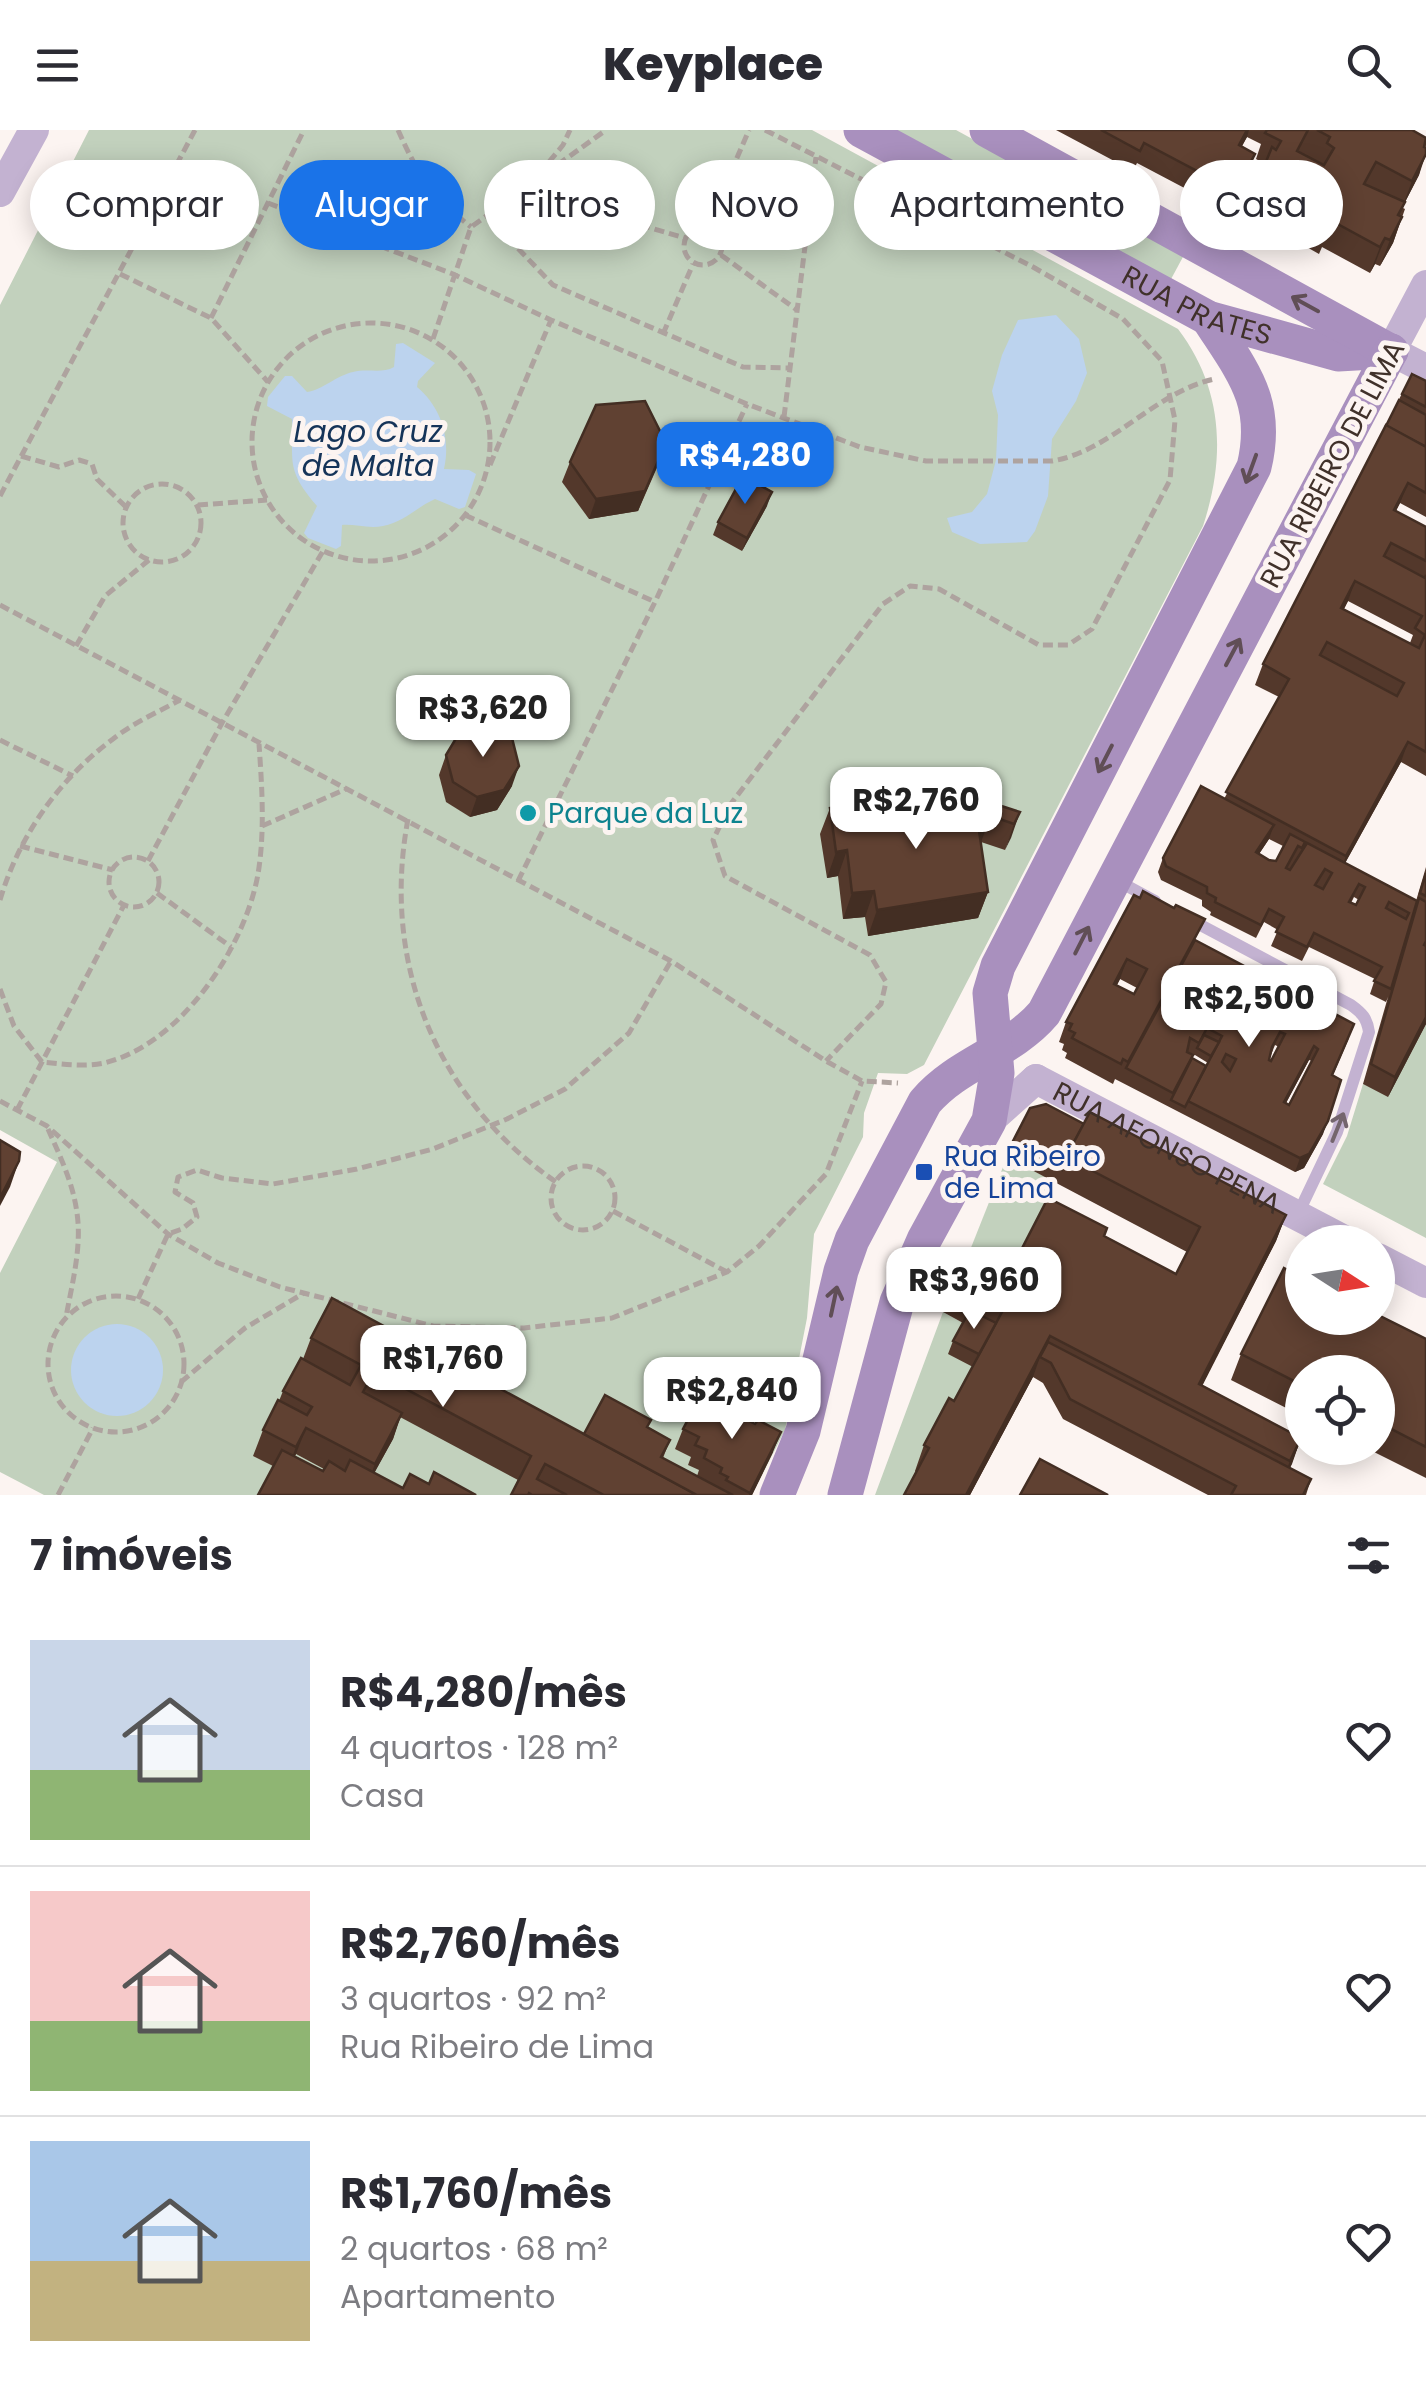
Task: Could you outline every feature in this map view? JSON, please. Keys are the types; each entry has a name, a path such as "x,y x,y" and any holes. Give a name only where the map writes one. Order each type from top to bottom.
{"main road":[{"name":"RUA PRATES","path":"861,130 1208,318 1338,354 1391,351"},
{"name":"RUA PRATES","path":"1007,135 1391,351"},
{"path":"845,1495 897,1302 924,1240 988,1121 995,1096 990,993 998,966 1254,468 1259,414 1245,376 1208,318"},
{"name":"RUA RIBEIRO DE LIMA","path":"777,1495 807,1416 852,1240 925,1102 938,1086 1034,1024 1052,997 1391,351"}],"street":[{"path":"0,192 34,130"},
{"name":"RUA RIBEIRO DE LIMA","path":"1391,351 1426,285"},
{"name":"RUA PRATES","path":"1391,351 1426,370"},
{"name":"RUA AFONSO PENA","path":"1034,1024 1036,1079"},
{"name":"RUA AFONSO PENA","path":"1036,1079 1315,1225"},
{"name":"RUA AFONSO PENA","path":"988,1121 1036,1079"},
{"path":"1395,1267 1426,1283"}],"lane":[{"path":"1114,878 1164,906"},
{"path":"1181,914 1350,1005 1364,1014 1368,1022 1364,1051 1337,1132 1297,1216"}],"path":[{"path":"0,496 195,130"},
{"path":"211,318 304,130"},
{"path":"398,130 418,174 445,206 470,227"},
{"path":"551,160 570,130"},
{"path":"566,160 606,130"},
{"path":"736,160 749,130"},
{"path":"764,130 1033,267 1123,319 1162,360 1175,420 1170,480 1092,629 1068,645 1039,645 939,589 910,586 883,604 730,805 713,840 725,876 870,955 886,982 881,1004 826,1062"},
{"path":"784,416 816,157"},
{"path":"268,203 453,274 746,404 860,447 926,460 1052,461 1084,452 1170,395 1209,380 1245,376"},
{"path":"433,339 470,227 484,218"},
{"path":"519,250 552,285 664,334 743,366 790,368"},
{"path":"683,250 693,264"},
{"path":"693,264 712,264 721,250"},
{"path":"721,254 796,310"},
{"path":"664,334 693,264"},
{"path":"119,273 211,318 268,382"},
{"path":"485,477 489,424 471,375 433,339 408,328 382,322 341,326 304,343 284,360 268,382 256,411 252,442 256,472 267,500 282,522 323,551 348,559 400,558 447,534 465,515 485,477 551,320"},
{"path":"518,881 655,602 746,404"},
{"path":"21,456 59,466 79,460 92,464 97,479 126,507"},
{"path":"167,483 190,494 198,505 202,531 187,554 163,563 149,560 129,545 123,520 126,507 142,488 167,483"},
{"path":"198,505 267,500"},
{"path":"465,515 655,602"},
{"path":"148,861 222,723 323,551"},
{"path":"76,646 105,596 149,560"},
{"path":"0,604 671,961 826,1062 862,1081 938,1086"},
{"path":"0,900 30,826 73,776 114,738 180,700"},
{"path":"0,740 73,776"},
{"path":"42,1062 104,1062 137,1048 162,1032 215,976 246,915 258,874 262,826 259,743"},
{"path":"262,826 347,788"},
{"path":"408,819 402,854 400,916 415,994 450,1072 491,1126 524,1160 556,1182"},
{"path":"20,846 113,870"},
{"path":"124,859 148,861 159,879 152,900 139,907 124,904 112,894 113,870 124,859"},
{"path":"156,893 232,948"},
{"path":"17,1110 124,904"},
{"path":"138,1300 168,1234 197,1217 193,1203 175,1192 178,1178 197,1170 222,1178 273,1184 395,1160 491,1126 565,1089 629,1033 671,961"},
{"path":"0,990 14,1026 42,1062"},
{"path":"0,1101 47,1126 168,1234 218,1262 304,1293 433,1326 524,1328 612,1318 727,1272 759,1246 826,1174 862,1081"},
{"path":"47,1126 69,1178 78,1215 77,1250 66,1317"},
{"path":"593,1167 610,1180 614,1189 612,1211 590,1230 569,1226 555,1212 552,1202 556,1182 572,1168 593,1167"},
{"path":"612,1211 727,1272"},
{"path":"181,1382 184,1362 171,1323 156,1309 119,1296 81,1305 66,1317 54,1336 48,1358 50,1380 59,1401 74,1417 93,1428 115,1432 137,1429 164,1410 181,1382 245,1328 304,1293"},
{"path":"58,1495 93,1428"}],"green space":[{"name":"Parque da Luz","path":"89,130 812,130 867,160 854,160 854,250 1033,250 1178,329 1193,352 1212,399 1216,423 1215,474 1203,526 924,1065 907,1074 878,1073 864,1113 863,1137 814,1234 807,1318 785,1430 752,1495 44,1495 0,1472 0,1273 57,1162 0,1130 0,305 30,246 30,250 259,250 259,160 74,160"},
{"path":"893,130 956,130 1011,160 948,160"},
{"path":"1160,242 1184,255 1170,281 1113,250 1160,250"},
{"path":"1426,1024 1426,1238 1323,1184 1347,1136 1363,1084 1388,1096"},
{"path":"1007,1157 1057,1183 992,1314 953,1293"},
{"path":"943,1312 965,1324 976,1369 915,1471 920,1474 909,1495 875,1495"}],"water":[{"path":"1056,315 1079,339 1087,373 1076,401 1052,439 1048,496 1027,542 980,544 952,532 947,518 972,512 987,494 996,460 998,415 992,391 1018,320"},
{"name":"Lago Cruz de Malta","path":"403,343 435,363 417,387 442,424 446,446 444,469 476,474 465,507 459,509 435,499 391,524 342,525 341,546 336,549 308,538 304,533 317,506 296,474 292,419 267,406 268,397 285,376 292,376 307,392 353,372 394,367 396,344"},
{"path":"117,1324 135,1328 149,1338 159,1352 163,1370 159,1388 149,1402 135,1412 117,1416 99,1412 85,1402 75,1388 71,1370 75,1352 85,1338 99,1328"}],"building":[{"path":"1101,130 1247,130 1239,145 1255,154 1252,160 1180,162 1144,143 1140,151"},
{"path":"1308,130 1297,151 1314,160 1267,160 1272,147 1276,150 1281,141 1265,133"},
{"path":"1317,130 1412,130 1426,138 1426,154 1412,181 1376,162 1364,184 1405,202 1390,240 1385,238 1380,247 1343,227 1343,160 1327,160 1334,148 1327,143 1330,137"},
{"path":"1412,374 1426,381 1426,407 1402,394"},
{"path":"1399,400 1426,415 1426,447 1386,426"},
{"path":"645,401 666,443 645,491 596,499 570,462 596,405"},
{"path":"1386,425 1426,447 1426,493 1408,483 1394,510 1426,527 1426,561 1391,543 1384,556 1425,578 1426,575 1426,752 1408,742 1346,856 1226,792 1289,679 1263,664","holes":["1355,581 1422,616 1415,628 1425,635 1419,648 1341,608","1327,642 1404,683 1397,696 1320,655"]},
{"path":"743,476 772,492 747,538 718,522"},
{"path":"488,723 512,738 519,766 504,790 477,797 453,782 446,755 461,730"},
{"path":"1201,786 1274,825 1256,852 1269,860 1276,861 1290,834 1305,842 1302,848 1298,846 1286,868 1290,870 1307,843 1417,901 1391,989 1374,981 1382,967 1314,933 1307,947 1276,932 1284,917 1269,909 1261,925 1215,902 1207,887 1166,866 1163,858","holes":["1325,869 1332,873 1323,889 1315,885","1359,884 1365,887 1356,905 1349,902","1389,902 1409,913 1406,919 1386,908"]},
{"path":"989,802 1020,812 1014,824 991,816 977,817 988,892 877,910 874,891 852,893 847,850 836,852 830,808 862,803 864,817"},
{"path":"1426,873 1426,896 1420,893"},
{"path":"1143,891 1205,919 1128,1062 1123,1059 1121,1064 1072,1038 1072,1024 1066,1022 1134,895 1140,898","holes":["1127,959 1147,969 1134,994 1114,984"]},
{"path":"1419,898 1426,902 1426,1017 1395,1077 1371,1064"},
{"path":"1195,940 1354,1024 1332,1075 1341,1080 1328,1121 1309,1154 1300,1158 1188,1101 1222,1036 1207,1028 1199,1043 1190,1038 1187,1052 1193,1055 1173,1093 1126,1068","holes":["1185,997 1199,1004 1194,1014 1210,1022 1207,1028 1177,1013","1280,1032 1285,1034 1271,1061 1272,1047","1314,1046 1318,1049 1289,1105 1284,1102","1226,1054 1236,1059 1230,1071 1222,1062"]},
{"path":"1204,1035 1219,1042 1211,1056 1197,1048"},
{"path":"1192,1058 1206,1066 1185,1107 1171,1100"},
{"path":"1046,1104 1084,1124 1062,1170 1012,1143 1030,1108"},
{"path":"1090,1112 1286,1215 1199,1384 1285,1430 1285,1458 1050,1336 966,1495 904,1495 949,1398 954,1401 1002,1312 953,1286 963,1266 1002,1287 1048,1198 1107,1228 1104,1236 1176,1274 1200,1227 1066,1157"},
{"path":"0,1140 20,1152 2,1194 0,1194"},
{"path":"1284,1268 1285,1335 1395,1335 1395,1324 1426,1339 1426,1447 1395,1431 1395,1355 1285,1355 1285,1376 1241,1354"},
{"path":"332,1298 697,1495 604,1495 545,1464 537,1479 567,1495 511,1495 531,1456 374,1372 363,1392 402,1413 375,1464 306,1428 296,1447 263,1430 278,1400 307,1415 312,1407 283,1391 301,1358 350,1385 361,1365 311,1338"},
{"path":"970,1310 996,1323 979,1354 953,1341"},
{"path":"1048,1342 1311,1479 1303,1495 1231,1495 1236,1486 1070,1399 1051,1363 1040,1357"},
{"path":"605,1395 651,1420 647,1427 670,1440 661,1457 733,1495 697,1495 584,1434"},
{"path":"701,1395 755,1424 758,1420 781,1432 750,1493 726,1480 728,1477 720,1473 722,1468 704,1458 707,1450 695,1445 699,1437 683,1429"},
{"path":"282,1450 323,1471 329,1461 345,1471 350,1460 403,1488 410,1474 429,1484 434,1472 476,1495 258,1495"},
{"path":"1040,1459 1108,1495 1020,1495"}],"place":[{"name":"Parque da Luz","path":"528,813"},
{"name":"Rua Ribeiro de Lima","path":"924,1172"}]}
